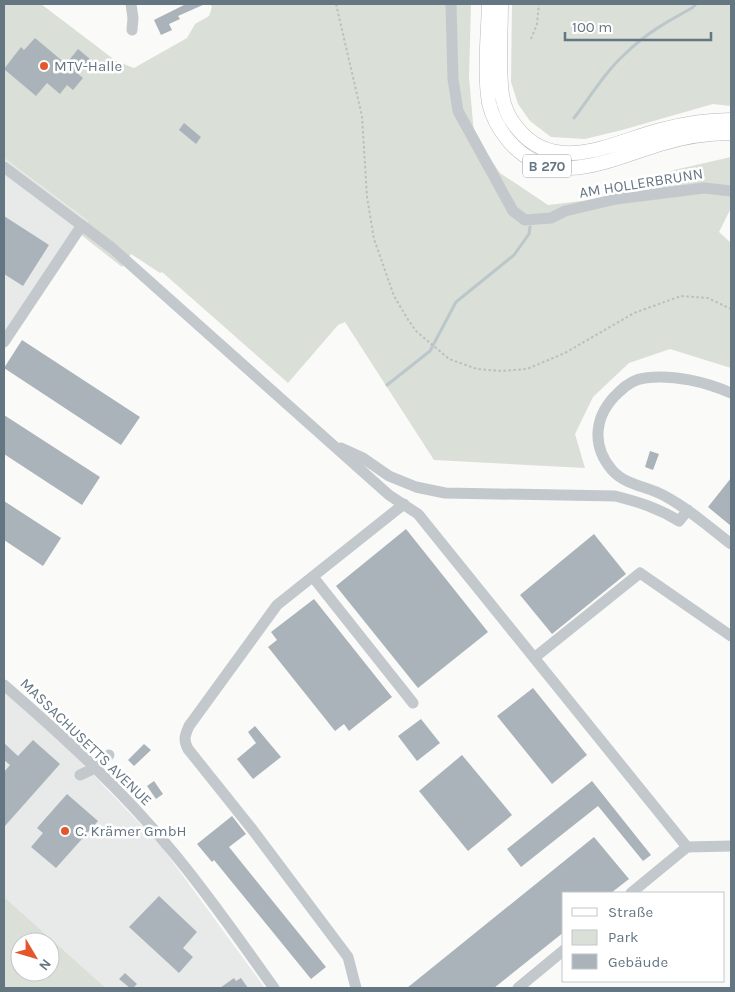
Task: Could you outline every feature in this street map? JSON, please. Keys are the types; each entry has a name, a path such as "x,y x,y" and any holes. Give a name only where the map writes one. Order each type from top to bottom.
{"main road":[{"name":"B 270","path":"489,4 487,81 490,105 498,128 516,150 539,164 555,168 573,169 602,164 670,142 701,135 731,133"},
{"name":"B 270","path":"501,4 500,66 502,97 510,120 526,138 546,150 574,154 605,148 688,123 731,120"}],"street":[{"path":"132,30 131,6 143,4"},
{"name":"AM HOLLERBRUNN","path":"451,4 453,79 458,111 513,211 525,220 551,218 565,212 616,199 704,188 731,192"},
{"path":"4,167 112,248 389,495 418,514 687,847"},
{"path":"4,342 82,225"},
{"path":"731,393 714,385 668,377 644,378 627,384 613,397 603,412 598,428 598,444 603,458 613,471 630,484 662,494 688,510 731,544"},
{"path":"331,444 363,458 389,476 416,487 444,493 615,496 641,502 661,510 680,521 688,510"},
{"path":"356,988 348,957 252,828 184,742 189,726 277,605 404,504"},
{"path":"534,658 640,573 731,636"},
{"path":"313,577 414,703"},
{"name":"MASSACHUSETTS AVENUE","path":"4,685 52,726 95,768 172,851 274,988"},
{"path":"80,775 95,768 109,754"},
{"path":"632,892 687,847 731,846"},
{"path":"518,988 532,984 562,952"}],"path":[{"path":"336,4 362,116 367,197 374,239 394,296 407,318 416,331 449,359 477,369 501,371 527,369 565,353 634,313 681,296 708,298 731,309"},
{"path":"531,40 537,24 539,4"}],"shaded area":[{"path":"4,158 88,221 4,343"},
{"path":"4,693 17,702 70,750 162,847 265,988 106,988 60,947 60,932 43,932 4,897"}],"green space":[{"path":"4,4 41,4 116,61 134,68 187,38 195,24 209,16 212,7 210,4 471,4 469,77 474,134 500,173 548,205 606,198 674,170 731,157 731,208 719,232 731,243 731,368 670,349 629,363 593,397 575,434 585,468 434,460 345,322 338,325 288,383 162,272 160,273 131,254 122,267 80,234 88,221 4,158"},
{"path":"512,4 731,4 731,106 713,104 585,139 551,137 530,121 518,104 511,82"},
{"path":"4,897 43,932 10,932 10,982 60,982 60,947 106,988 4,988"}],"building":[{"path":"186,4 205,4 178,16 180,19 169,24 172,30 161,35 154,20"},
{"name":"MTV-Halle","path":"35,38 66,64 78,49 90,59 77,73 83,78 73,90 67,85 60,94 47,83 36,96 4,69 21,47 24,50"},
{"path":"184,123 201,137 196,144 179,130"},
{"path":"4,216 49,245 23,286 4,274"},
{"path":"22,340 140,417 121,445 4,368"},
{"path":"4,415 100,477 82,505 4,454"},
{"path":"650,451 659,454 653,470 645,467"},
{"path":"731,478 731,526 708,507"},
{"path":"4,501 61,538 43,566 4,540"},
{"path":"406,529 488,632 418,688 336,586"},
{"path":"594,534 626,574 552,634 520,595"},
{"path":"314,599 392,697 349,731 344,724 335,731 268,647 277,640 271,632"},
{"path":"533,688 587,755 552,784 497,716"},
{"path":"421,719 440,743 417,761 398,736"},
{"path":"255,726 281,757 253,779 237,759 256,743 248,732"},
{"path":"33,740 60,764 4,827 4,772 10,765 4,760 4,743 18,756"},
{"path":"144,744 151,750 134,766 128,760"},
{"path":"462,755 512,815 468,851 419,791"},
{"path":"154,781 163,794 156,799 147,786"},
{"path":"592,781 651,855 643,861 598,806 521,867 507,849"},
{"name":"C. Krämer GmbH","path":"67,794 98,821 56,868 31,847 43,833 37,828"},
{"path":"232,816 246,834 229,847 326,967 311,979 214,860 212,862 197,844"},
{"path":"594,837 629,879 612,892 562,892 562,934 494,988 407,988"},
{"path":"159,896 197,932 183,948 193,957 179,973 129,927"},
{"path":"125,973 137,984 133,988 130,988 119,979"},
{"path":"234,978 236,981 241,978 248,988 220,988"}],"waterway":[{"path":"574,118 618,61 657,28 696,4"},
{"path":"387,385 430,351 456,302 514,255 529,234 530,227"}],"place":[{"name":"MTV-Halle","path":"44,66"},
{"name":"C. Krämer GmbH","path":"65,831"}]}
